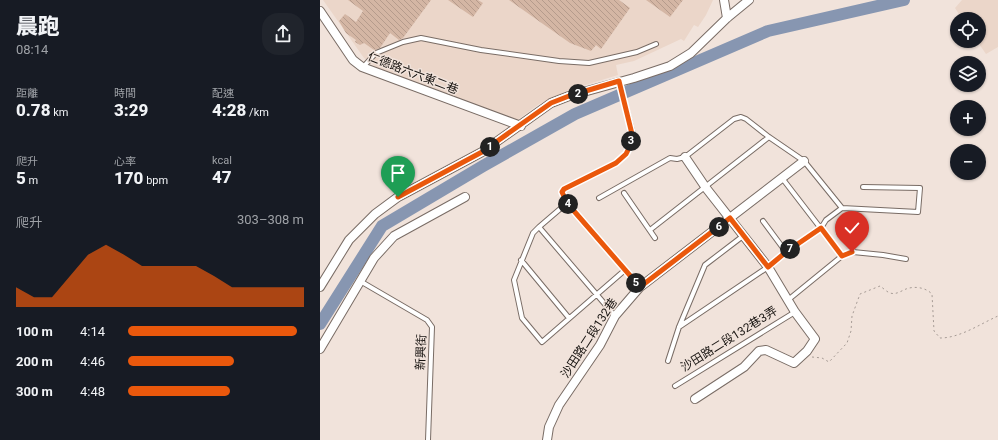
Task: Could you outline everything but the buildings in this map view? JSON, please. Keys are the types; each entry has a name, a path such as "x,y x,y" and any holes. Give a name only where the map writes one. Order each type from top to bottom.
{"street":[{"path":"724,0 727,18"},
{"path":"320,287 349,240 375,214 398,197 482,152 521,126 551,103 569,96 620,85 634,78 670,66 691,53 727,18 749,0"},
{"name":"仁德路六六東二巷","path":"320,11 353,60 362,67 521,126"},
{"name":"沙田路二段132巷3弄","path":"685,157 706,188 768,267 795,312 815,339 807,350 794,363 766,350 759,351 744,367 695,399"},
{"name":"沙田路二段132巷","path":"547,440 549,427 559,405 600,345 615,316 640,287 804,161"},
{"path":"320,349 374,258 394,236 465,197"}],"lane":[{"path":"362,67 376,53 403,42 421,38 488,51 559,61 588,63 636,52 656,44"},
{"path":"620,85 632,134 630,146 626,154 616,163 564,189 562,192 567,203 640,287"},
{"path":"599,198 670,158 677,159 685,157 734,119 741,117 746,119 804,161 842,208"},
{"path":"650,230 706,188 769,137"},
{"path":"782,178 842,256"},
{"path":"679,327 768,267 786,252 821,228 826,220 842,208 918,212 920,188 863,187"},
{"path":"624,193 655,238"},
{"path":"567,203 539,226 533,233 514,280 522,318 542,342 625,270"},
{"path":"763,221 786,252"},
{"path":"539,226 615,316"},
{"name":"沙田路二段132巷3弄","path":"668,362 679,327 705,265 743,236"},
{"path":"788,300 842,256 852,252 882,254 906,259"},
{"path":"522,260 569,318"},
{"name":"新興街","path":"360,282 427,320 432,326 428,440"},
{"name":"沙田路二段132巷3弄","path":"675,386 795,312"}],"path":[{"path":"812,357 822,358 829,362 847,343 851,332 852,316 860,294 880,286 890,293 898,293 913,288 928,290 932,294 934,331 940,338 947,338 966,331 998,316"}],"shaded area":[{"path":"323,0 713,0 698,27 694,25 684,41 681,39 634,61 616,65 618,75 566,91 539,104 516,121 379,69 364,58"},
{"path":"962,0 998,0 998,47 986,54 982,48 986,48 986,12 958,12 955,8"}],"waterway":[{"path":"320,324 382,226 483,166 575,114 768,31 904,0"}],"route":[{"path":"398,197 482,152 521,126 551,103 619,81 632,134 630,146 626,154 616,163 564,189 562,192 567,203 640,287 730,218 768,267 786,252 821,228 842,256 852,252"}]}
